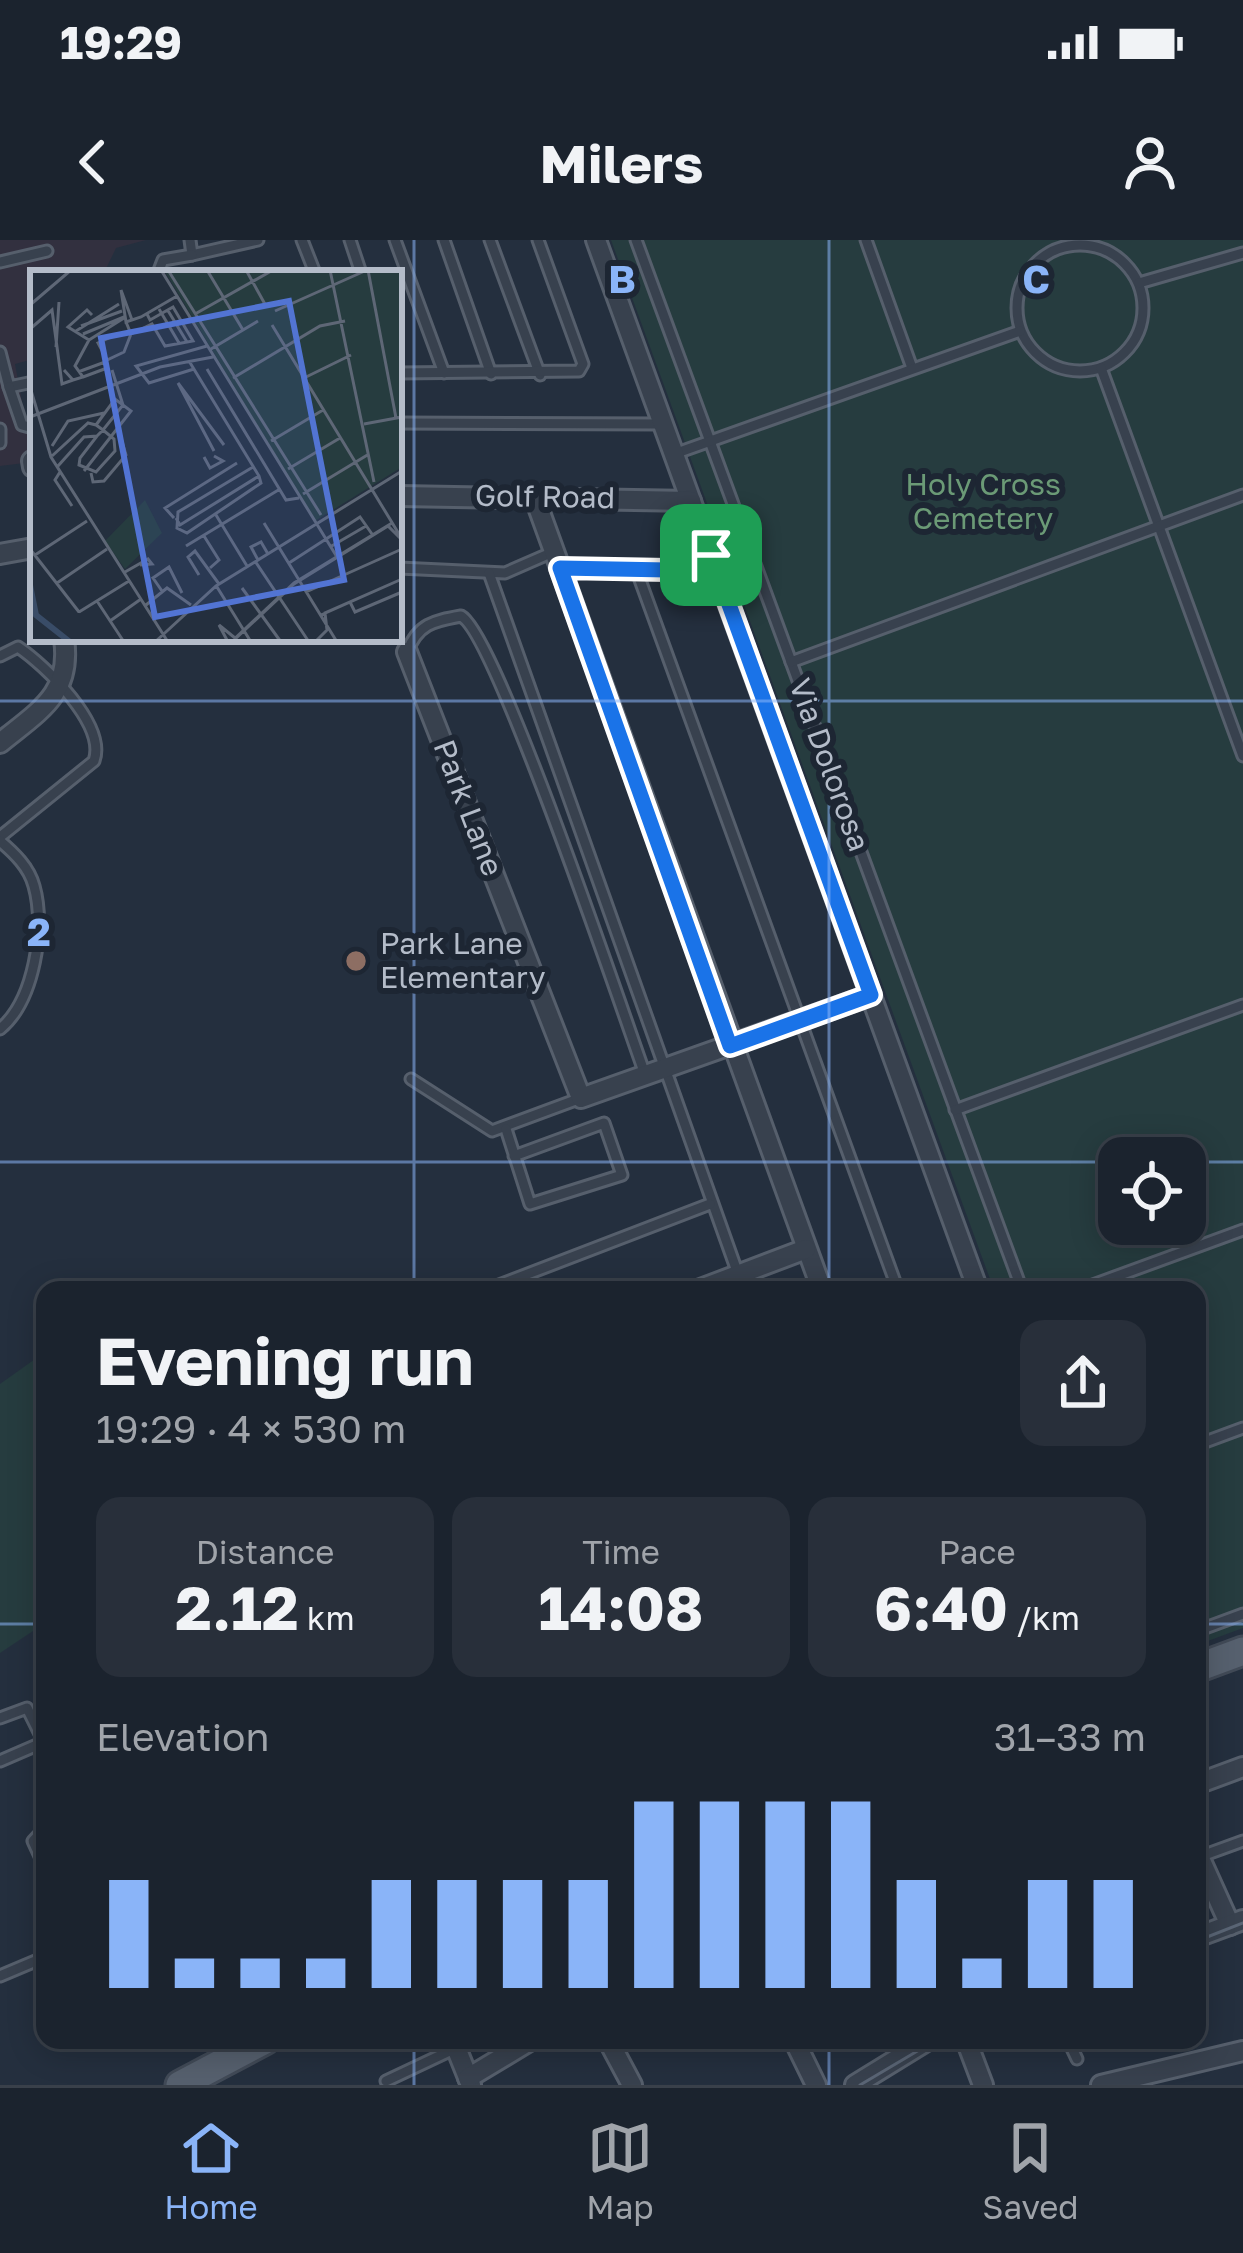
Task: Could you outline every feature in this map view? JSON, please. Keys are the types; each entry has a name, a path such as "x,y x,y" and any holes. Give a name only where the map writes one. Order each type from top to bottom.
{"main road":[{"path":"1206,1665 1243,1651"},
{"path":"180,2085 233,2049"}],"street":[{"path":"596,240 975,1281"},
{"name":"Golf Road","path":"402,496 691,501"},
{"path":"534,496 818,1281"},
{"path":"0,554 30,549"},
{"path":"0,743 61,690 67,661 64,642"},
{"name":"Park Lane","path":"407,652 581,1099"},
{"path":"581,1099 871,995"},
{"path":"722,1281 806,1250"},
{"path":"1206,1781 1243,1767"},
{"path":"1206,1869 1237,1922 1206,1934"},
{"path":"457,2049 470,2081 518,2049"},
{"path":"613,2049 632,2085"},
{"path":"798,2049 815,2085"},
{"path":"855,2085 913,2049"},
{"path":"969,2049 982,2085"},
{"path":"1100,2085 1243,2051"}],"lane":[{"path":"190,240 192,255"},
{"path":"159,270 163,260 258,240"},
{"path":"302,240 314,270"},
{"path":"350,240 361,270"},
{"path":"395,240 444,373"},
{"path":"444,240 490,374"},
{"path":"490,240 540,375"},
{"path":"402,373 567,375 584,364 538,240"},
{"name":"Via Dolorosa","path":"636,240 1019,1281"},
{"path":"866,240 912,368"},
{"path":"1089,242 1115,255 1138,283 1143,312 1138,334 1122,355 1101,368 1058,367 1035,353 1020,331 1016,307 1027,272 1057,248 1089,242"},
{"path":"0,262 47,250"},
{"path":"1138,283 1243,253"},
{"path":"674,454 1020,331"},
{"path":"0,352 22,425 30,427"},
{"path":"1101,368 1242,750"},
{"path":"9,387 30,383"},
{"path":"402,423 661,418"},
{"path":"0,429 0,443"},
{"path":"791,662 1243,495"},
{"path":"402,568 489,573 557,560 668,570 711,555"},
{"path":"636,569 895,1281"},
{"path":"489,573 655,1073"},
{"path":"407,652 417,631 433,621 460,616 476,630 738,1275"},
{"path":"0,656 18,647 61,690 91,728 97,754 0,839 27,871 36,909 28,991 15,1016 0,1029"},
{"path":"955,1109 1243,1005"},
{"path":"411,1079 492,1131 581,1099"},
{"path":"547,1113 557,1141"},
{"path":"506,1129 514,1156 530,1204 622,1174 604,1124 514,1156"},
{"path":"509,1281 710,1204"},
{"path":"1104,1281 1243,1230"},
{"path":"1206,1442 1243,1429"},
{"path":"1206,1628 1243,1614"},
{"path":"0,1718 27,1708 36,1726"},
{"path":"0,1761 36,1745"},
{"path":"1206,1853 1243,1841"},
{"path":"0,1976 36,1961"},
{"path":"386,2081 446,2049"},
{"path":"1072,2049 1077,2059"}],"shaded area":[{"path":"0,240 146,240 116,248 105,270 30,270 30,360 15,364 30,462 0,466"}],"green space":[{"name":"Holy Cross Cemetery","path":"611,240 1243,240 1243,1628 1206,1642 1206,1281 991,1281"},
{"path":"36,1358 36,1629 0,1653 0,1384"}],"tram line":[{"path":"1206,1937 1243,1923"},
{"path":"860,2085 921,2049"}],"place":[{"name":"Park Lane Elementary","path":"356,961"}],"route":[{"path":"711,555 871,995 730,1046 560,568 668,570 711,555"}]}
